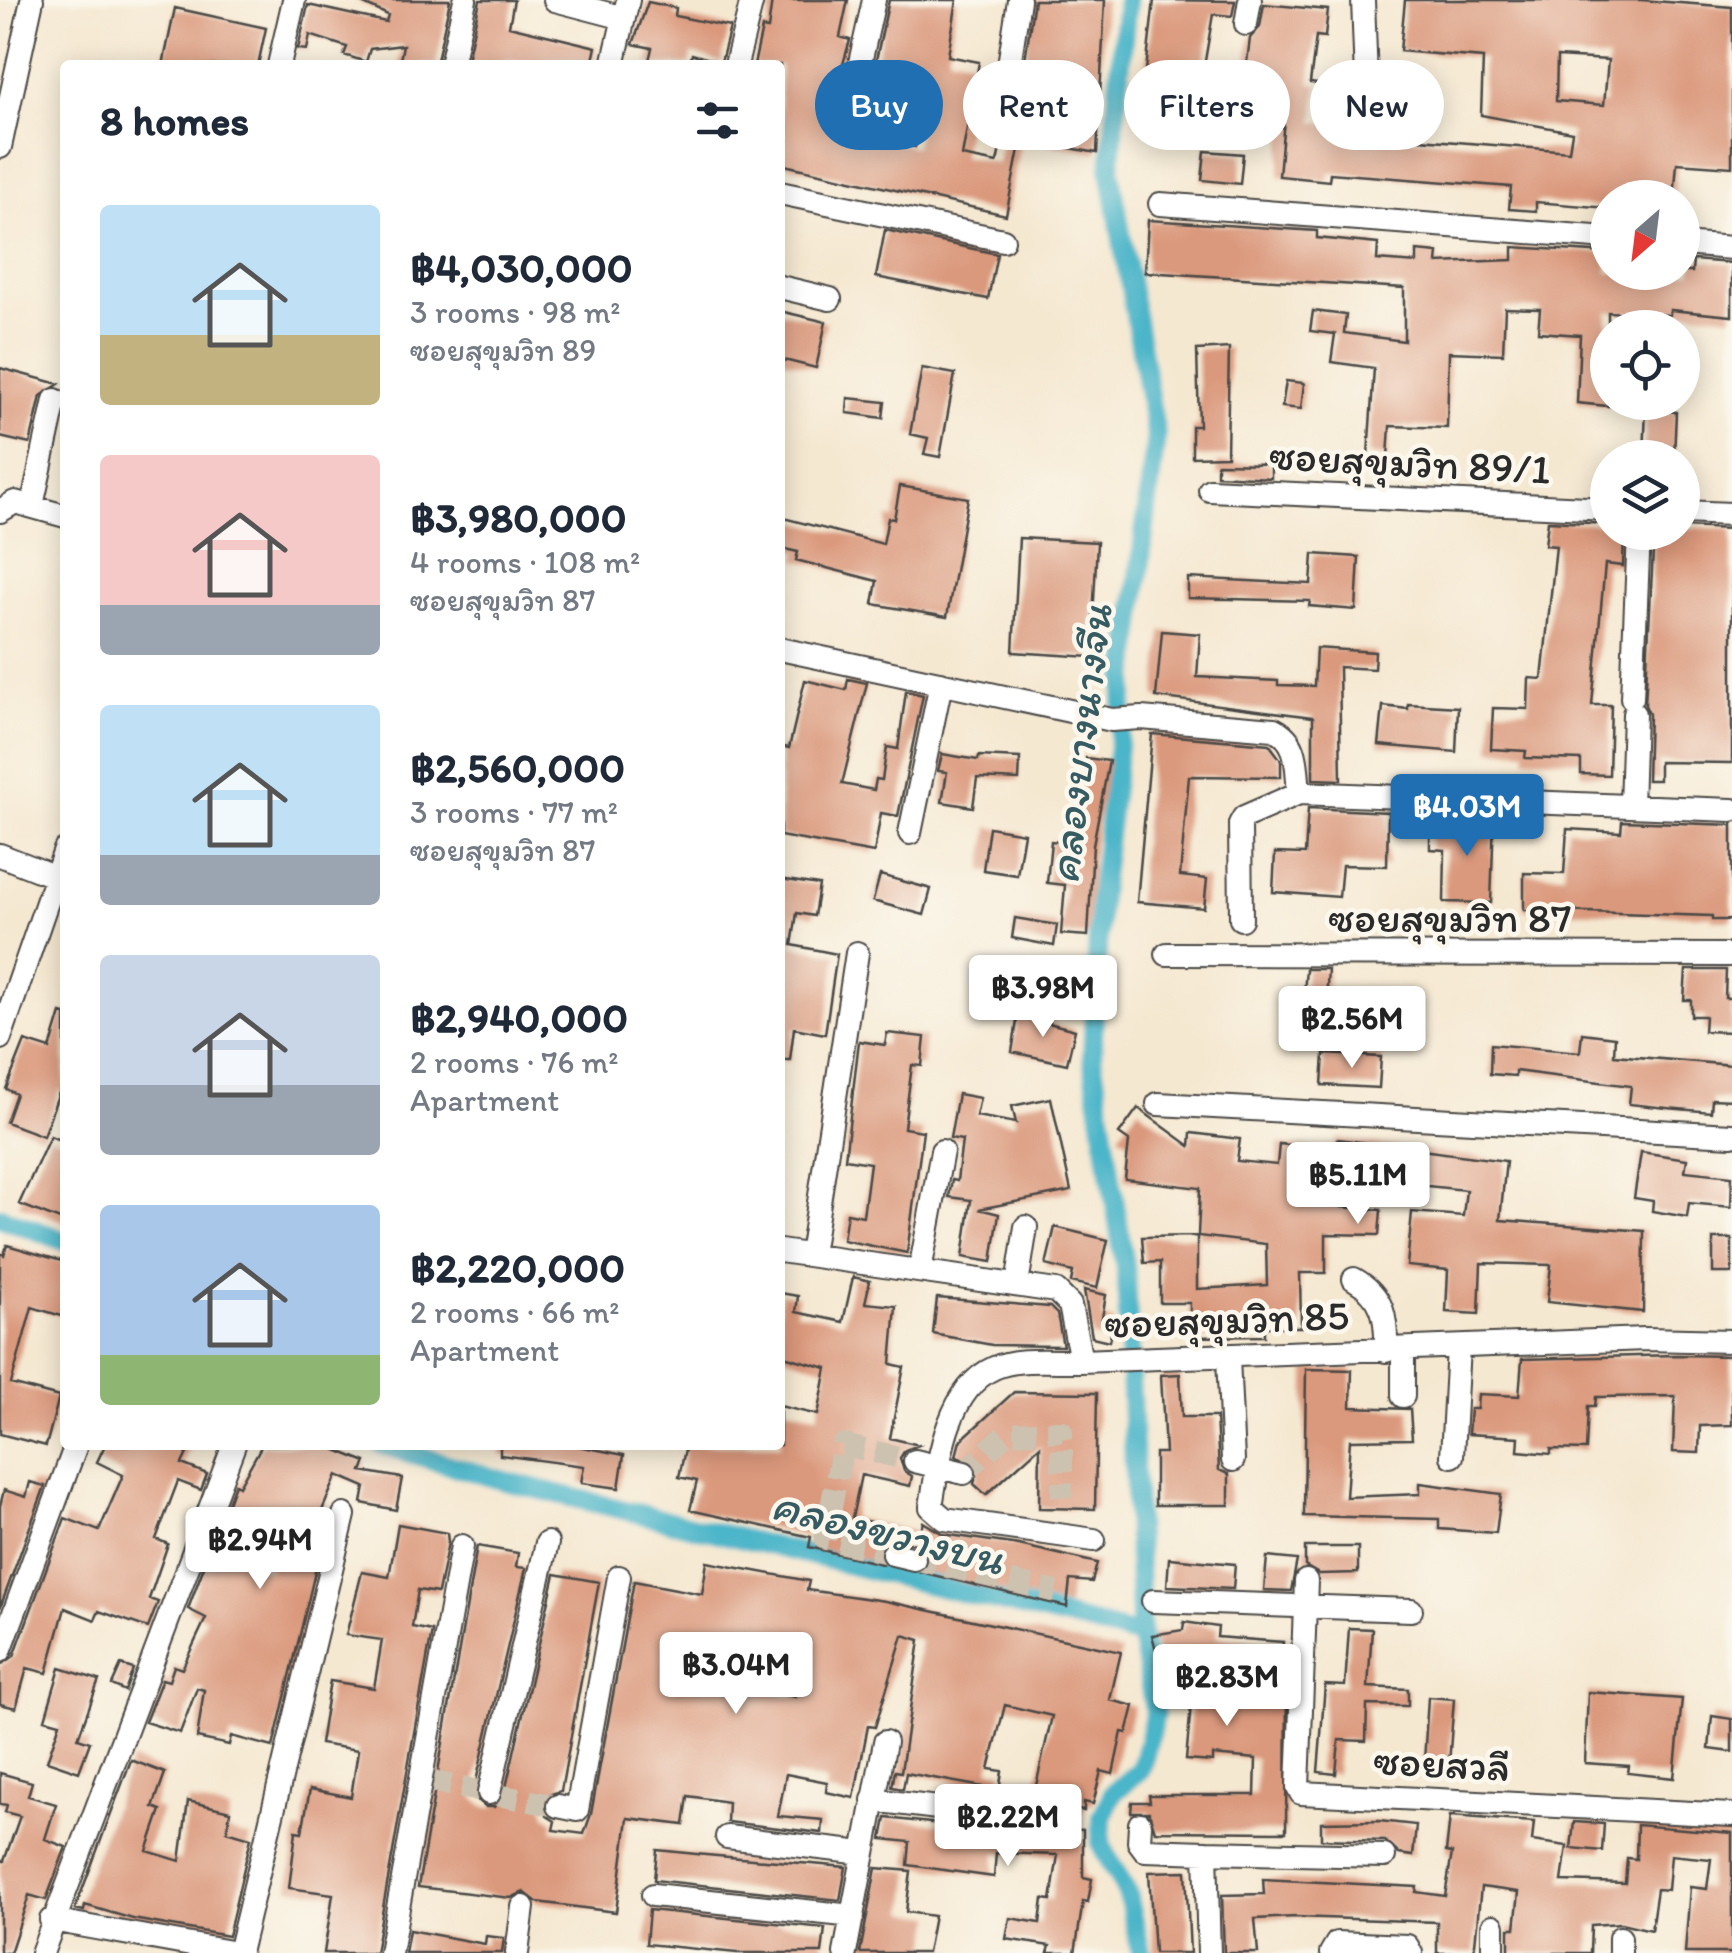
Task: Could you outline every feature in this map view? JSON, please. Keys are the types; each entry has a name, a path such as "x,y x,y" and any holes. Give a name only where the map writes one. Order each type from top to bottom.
{"street":[{"path":"0,146 32,0"},
{"path":"280,60 294,0"},
{"path":"452,60 465,0"},
{"path":"555,0 626,9 613,60"},
{"path":"737,60 752,0"},
{"path":"861,60 874,0"},
{"path":"1010,60 1019,0"},
{"path":"1246,24 1250,0"},
{"path":"1363,0 1365,60"},
{"path":"785,194 1003,240"},
{"path":"1160,204 1590,237"},
{"path":"1700,245 1732,248"},
{"path":"785,288 830,299"},
{"path":"32,506 55,400"},
{"name":"ซอยสุขุมวิท 89/1","path":"1210,490 1590,509"},
{"path":"0,511 15,502 60,514"},
{"path":"1700,513 1732,514"},
{"path":"1631,806 1639,550"},
{"path":"785,650 1112,720 1141,718 1274,729 1288,736 1294,747 1299,793"},
{"path":"910,833 941,683"},
{"path":"1240,919 1240,824 1244,817 1299,793 1732,810"},
{"path":"0,855 56,877"},
{"path":"0,1038 60,865"},
{"path":"811,1255 858,953"},
{"name":"ซอยสุขุมวิท 87","path":"1167,954 1732,955"},
{"path":"1158,1104 1732,1136"},
{"path":"920,1271 942,1151"},
{"path":"1017,1285 1026,1227"},
{"name":"ซอยสุขุมวิท 85","path":"785,1252 1017,1285 1064,1296 1081,1361 1160,1361 1645,1339 1732,1341"},
{"path":"1354,1279 1369,1288 1384,1309 1403,1396"},
{"path":"1452,1456 1458,1348"},
{"path":"1228,1358 1234,1460"},
{"path":"1081,1361 1005,1365 985,1374 948,1418 927,1464 930,1507 940,1518 1094,1540"},
{"path":"0,1651 74,1450"},
{"path":"42,1953 51,1920 232,1450"},
{"path":"927,1464 964,1472"},
{"path":"51,1920 154,1946 238,1953 344,1515"},
{"path":"488,1793 547,1542"},
{"path":"390,1953 426,1780 462,1546"},
{"path":"558,1806 577,1810 619,1577"},
{"name":"ซอยสวลี","path":"1306,1581 1298,1787 1304,1794 1732,1814"},
{"path":"1153,1601 1411,1610"},
{"path":"846,1953 885,1742"},
{"path":"873,1800 986,1814"},
{"path":"1140,1824 1139,1842 1145,1850 1384,1856"},
{"path":"727,1837 863,1853"},
{"path":"1206,1852 1210,1953"},
{"path":"652,1894 853,1916"},
{"path":"517,1953 523,1907"},
{"path":"1492,1953 1493,1926"},
{"path":"1331,1953 1338,1943 1407,1946 1411,1953"}],"building":[{"path":"355,0 450,0 437,60 400,60 403,45 370,49 367,60 360,60 344,55 347,47 310,35 307,50 298,49 308,5 386,22 388,15"},
{"path":"480,0 514,0 509,26 596,47 593,60 467,60"},
{"path":"772,0 848,0 840,37 850,40 844,60 815,60 815,150 943,150 943,60 876,60 889,0 957,0 948,56 969,60 963,60 962,156 997,163 1000,150 1019,150 1006,215 785,165 785,60 755,60 762,28 768,29"},
{"path":"1034,0 1105,0 1102,60 1025,60"},
{"path":"1154,0 1235,1 1232,16 1213,14 1205,60 1147,60"},
{"path":"1405,0 1641,0 1732,7 1732,167 1677,163 1676,180 1590,180 1590,206 1536,202 1536,211 1509,209 1511,187 1330,173 1329,181 1279,176 1281,150 1290,150 1290,60 1247,60 1250,38 1260,27 1264,4 1328,10 1325,37 1316,36 1310,60 1310,150 1444,150 1444,141 1569,151 1572,132 1481,115 1483,58 1400,51","holes":["1557,57 1608,60 1604,105 1556,101"]},
{"path":"648,2 676,8 675,16 730,27 722,60 692,54 690,60 649,60 652,48 633,44"},
{"path":"175,8 266,28 259,60 164,60"},
{"path":"1205,151 1243,154 1240,184 1202,180"},
{"path":"1148,220 1317,231 1317,238 1378,244 1377,260 1417,263 1417,251 1438,253 1437,263 1513,260 1513,247 1590,252 1590,290 1700,290 1700,261 1732,263 1732,316 1700,310 1590,310 1590,404 1577,403 1580,335 1538,332 1540,309 1505,308 1503,354 1449,352 1447,428 1390,426 1388,457 1368,455 1374,368 1331,362 1335,334 1310,331 1313,311 1346,315 1344,333 1404,341 1404,288 1145,272"},
{"path":"885,230 997,254 988,299 876,277"},
{"path":"785,312 826,322 816,368 785,360"},
{"path":"1229,348 1227,456 1192,457 1192,426 1199,426 1197,350"},
{"path":"0,368 59,384 41,396 30,444 0,437"},
{"path":"922,368 955,374 940,457 924,454 928,438 910,434"},
{"path":"1286,381 1304,383 1301,409 1282,407"},
{"path":"848,398 885,402 883,418 847,413"},
{"path":"1646,420 1676,420 1675,440 1645,440"},
{"path":"1217,463 1271,464 1271,478 1217,475"},
{"path":"900,486 968,498 947,617 873,604 877,581 796,560 798,552 785,549 785,518 883,544 888,518 894,519"},
{"path":"1548,521 1590,523 1590,550 1623,550 1623,566 1605,564 1592,705 1611,705 1609,775 1581,774 1581,760 1525,758 1526,751 1491,749 1493,708 1528,709 1529,678 1542,679 1556,546 1545,545"},
{"path":"1700,528 1732,529 1732,763 1659,762 1659,780 1647,780 1649,714 1645,705 1653,550 1700,550"},
{"path":"1019,538 1097,542 1091,657 1013,652"},
{"path":"1313,554 1359,557 1356,610 1309,606 1310,601 1188,598 1188,578 1311,584"},
{"path":"1162,631 1200,634 1197,677 1278,681 1278,685 1314,686 1316,648 1375,652 1374,669 1339,667 1341,780 1313,779 1313,717 1156,697"},
{"path":"848,679 867,683 842,784 874,790 876,779 882,780 887,747 898,749 906,691 923,695 898,816 881,813 874,853 785,837 785,747 789,748 805,680 846,690"},
{"path":"1408,704 1458,707 1456,752 1379,745 1383,706 1408,709"},
{"path":"1152,734 1269,744 1281,760 1281,777 1189,776 1180,876 1207,879 1204,908 1137,902"},
{"path":"942,754 978,760 979,756 1020,758 1019,780 977,778 973,807 942,802 947,772 938,771"},
{"path":"1086,758 1109,761 1093,845 1088,936 1061,934 1065,885 1047,883 1051,841 1072,843"},
{"path":"1308,808 1388,812 1387,866 1342,865 1339,897 1273,892 1275,853 1305,854"},
{"path":"1460,814 1494,816 1491,903 1444,902 1445,850 1430,849 1430,831 1460,830"},
{"path":"1622,821 1732,825 1732,920 1712,920 1712,916 1524,910 1524,873 1564,874 1567,829 1621,832"},
{"path":"989,827 1024,833 1017,875 983,870"},
{"path":"880,875 931,889 924,915 873,901"},
{"path":"785,880 819,885 814,916 797,913 792,945 837,954 825,1034 794,1028 790,1060 785,1060"},
{"path":"1015,918 1057,925 1054,946 1012,938"},
{"path":"1306,969 1328,969 1325,1019 1335,1020 1333,1051 1307,1049 1312,993 1304,993"},
{"path":"1686,970 1726,970 1725,998 1732,998 1732,1032 1704,1031 1705,1016 1691,1016 1691,1000 1684,1000"},
{"path":"1018,1015 1075,1030 1067,1064 1012,1052"},
{"path":"60,1016 60,1090 43,1136 6,1122 16,1094 6,1089 25,1041 50,1049"},
{"path":"887,1033 925,1037 922,1066 912,1065 904,1128 923,1131 907,1253 843,1240 847,1213 863,1216 870,1163 845,1159 859,1041 885,1045"},
{"path":"1582,1033 1615,1037 1614,1055 1732,1065 1732,1100 1712,1099 1711,1112 1629,1104 1631,1086 1515,1071 1515,1076 1490,1074 1491,1044 1580,1052"},
{"path":"1324,1054 1381,1057 1379,1088 1322,1085"},
{"path":"958,1094 980,1098 976,1116 1016,1123 1012,1106 1051,1098 1071,1191 979,1209 999,1214 992,1262 963,1257 971,1200 949,1197 952,1180 957,1181 962,1140 950,1138"},
{"path":"1138,1108 1190,1146 1191,1133 1240,1139 1237,1161 1277,1165 1279,1144 1336,1150 1337,1139 1506,1161 1500,1220 1644,1231 1643,1312 1547,1302 1551,1265 1481,1263 1479,1314 1446,1312 1448,1270 1407,1266 1412,1212 1463,1216 1466,1190 1341,1177 1342,1207 1381,1210 1379,1235 1326,1234 1326,1273 1300,1273 1301,1327 1264,1327 1264,1336 1190,1337 1190,1303 1160,1303 1160,1262 1144,1263 1142,1237 1197,1236 1197,1289 1267,1285 1266,1244 1198,1236 1200,1188 1125,1179 1129,1141 1119,1134"},
{"path":"50,1136 60,1140 60,1220 19,1204"},
{"path":"1641,1152 1687,1159 1685,1171 1732,1176 1731,1207 1689,1203 1687,1217 1652,1211 1653,1201 1634,1198"},
{"path":"1055,1227 1108,1240 1097,1288 1071,1282 1073,1272 1046,1265"},
{"path":"1713,1239 1732,1239 1732,1273 1713,1273"},
{"path":"7,1245 60,1261 60,1315 32,1307 11,1384 59,1397 46,1446 0,1434 0,1253 4,1255"},
{"path":"853,1277 870,1281 865,1303 896,1306 891,1364 904,1367 890,1438 919,1445 905,1450 900,1458 904,1471 912,1476 910,1486 861,1475 852,1518 920,1533 923,1522 943,1534 1019,1545 1097,1563 1092,1582 1070,1580 1067,1607 920,1572 929,1556 917,1544 888,1540 879,1550 882,1564 809,1547 811,1537 690,1510 697,1481 679,1477 685,1450 785,1450 785,1407 818,1415 827,1368 785,1356 785,1294 798,1296 796,1312 843,1322"},
{"path":"1084,1290 1106,1295 1102,1318 1114,1321 1109,1341 1092,1337"},
{"path":"937,1298 1050,1307 1057,1314 1063,1346 992,1345 933,1334"},
{"path":"1731,1356 1732,1425 1700,1426 1699,1453 1673,1452 1675,1396 1596,1397 1595,1406 1588,1406 1586,1450 1551,1449 1551,1454 1518,1451 1519,1437 1468,1434 1470,1409 1477,1409 1478,1394 1519,1396 1522,1359"},
{"path":"1306,1369 1352,1370 1351,1407 1410,1409 1412,1439 1350,1440 1346,1497 1420,1494 1420,1483 1501,1494 1496,1533 1439,1529 1439,1519 1304,1516"},
{"path":"1180,1374 1182,1417 1216,1417 1219,1470 1229,1474 1229,1505 1155,1505 1155,1453 1165,1453 1161,1375"},
{"path":"1014,1392 1097,1393 1095,1509 1039,1508 1040,1446 986,1495 974,1484 978,1468 956,1456 960,1441"},
{"path":"103,1450 189,1450 182,1464 207,1474 201,1490 178,1481 156,1539 168,1544 149,1599 158,1602 148,1628 99,1611 95,1620 65,1608 47,1673 27,1668 16,1708 0,1704 0,1666 14,1656 65,1518 99,1531 123,1475 97,1462"},
{"path":"259,1450 336,1450 366,1462 362,1471 402,1478 396,1510 362,1503 365,1487 337,1475 318,1520 327,1522 273,1747 231,1736 229,1745 197,1738 204,1690 197,1688 180,1733 145,1722 162,1679 169,1681 174,1666 182,1669 206,1618 188,1609 235,1484 239,1486","holes":["245,1522 283,1540 267,1570 232,1557"]},
{"path":"500,1450 598,1450 624,1455 619,1488 581,1483 584,1466 500,1455"},
{"path":"30,1482 45,1486 0,1608 0,1506 4,1490 26,1497"},
{"path":"398,1524 447,1533 448,1542 438,1593 418,1590 412,1627 432,1631 375,1953 324,1953 333,1894 289,1888 296,1831 302,1832 310,1789 351,1797 358,1750 320,1744 330,1681 374,1688 382,1640 346,1635 362,1572 389,1577"},
{"path":"477,1546 518,1553 516,1567 526,1568 474,1790 475,1798 485,1807 494,1807 504,1796 555,1574 599,1582 561,1791 548,1795 543,1804 547,1816 555,1821 553,1830 584,1834 591,1814 634,1581 702,1594 707,1562 809,1581 807,1590 885,1601 1121,1652 1110,1700 1134,1706 1127,1733 1122,1732 1113,1774 1101,1771 1093,1804 1084,1802 1084,1811 1032,1803 1052,1716 1005,1705 989,1769 1002,1771 998,1798 982,1795 983,1787 906,1773 903,1789 892,1787 895,1771 901,1772 920,1640 903,1635 875,1727 868,1726 854,1798 826,1792 827,1782 786,1774 778,1816 823,1820 822,1833 727,1822 728,1802 688,1796 684,1825 628,1818 616,1912 537,1902 524,1892 511,1898 418,1887","holes":["743,1650 800,1661 795,1697 737,1684"]},
{"path":"1305,1547 1358,1547 1358,1573 1319,1574 1305,1566"},
{"path":"1267,1557 1297,1560 1291,1591 1264,1590"},
{"path":"1169,1558 1235,1564 1233,1589 1167,1586"},
{"path":"1184,1622 1218,1627 1217,1637 1283,1642 1280,1681 1287,1681 1286,1832 1155,1831 1149,1812 1131,1812 1132,1802 1150,1802 1149,1795 1255,1795 1256,1759 1213,1755 1213,1762 1186,1760 1191,1705 1182,1704 1183,1676 1163,1676 1152,1635 1183,1630"},
{"path":"1349,1628 1372,1629 1368,1687 1408,1689 1408,1706 1367,1705 1366,1741 1339,1740 1336,1774 1318,1772 1325,1685 1345,1686"},
{"path":"121,1665 133,1669 125,1691 112,1685"},
{"path":"60,1668 99,1680 78,1738 90,1742 79,1772 47,1761 60,1723 45,1719"},
{"path":"1588,1692 1682,1699 1674,1778 1628,1773 1629,1766 1585,1763"},
{"path":"1428,1697 1454,1699 1449,1764 1424,1762"},
{"path":"1712,1716 1732,1719 1732,1752 1709,1749"},
{"path":"131,1760 165,1773 153,1807 161,1810 147,1851 180,1861 188,1801 230,1811 227,1831 251,1838 228,1936 133,1919 85,1905 84,1911 75,1909"},
{"path":"0,1773 32,1782 28,1796 56,1804 45,1839 66,1847 46,1900 29,1895 10,1953 0,1953 0,1860 4,1861 20,1816 5,1812 7,1805 0,1804"},
{"path":"1450,1816 1534,1822 1532,1841 1567,1846 1562,1881 1625,1883 1627,1858 1636,1859 1637,1825 1732,1833 1732,1953 1685,1953 1690,1887 1707,1889 1711,1859 1671,1855 1668,1890 1657,1889 1651,1930 1621,1923 1591,1925 1590,1953 1509,1953 1509,1928 1515,1928 1519,1892 1481,1887 1474,1953 1437,1953 1437,1922 1296,1917 1255,1919 1258,1953 1224,1953 1222,1895 1264,1894 1263,1879 1417,1887 1416,1892 1445,1896 1452,1853 1446,1852"},
{"path":"886,1818 984,1829 996,1825 1083,1830 1083,1877 1092,1879 1088,1902 1083,1901 1075,1953 1048,1953 1050,1946 1006,1939 1010,1918 1040,1923 1043,1899 1051,1900 1058,1855 996,1853 994,1877 908,1865 910,1842 882,1839"},
{"path":"1321,1822 1416,1825 1413,1856 1399,1854 1385,1841 1321,1839"},
{"path":"1574,1822 1604,1824 1602,1851 1571,1848"},
{"path":"657,1850 846,1867 840,1900 654,1880"},
{"path":"876,1868 911,1871 906,1912 934,1916 927,1953 860,1953"},
{"path":"1186,1871 1190,1953 1154,1953 1149,1872"},
{"path":"649,1910 825,1928 822,1953 737,1953 646,1944"},
{"path":"409,1930 485,1944 486,1936 504,1938 502,1953 405,1953"}],"waterway":[{"name":"คลองบางนางจีน","path":"1127,0 1110,170 1156,436 1100,894 1092,1057 1126,1274 1141,1636 1155,1714 1141,1769 1113,1793 1102,1817 1101,1844 1128,1895 1141,1953"},
{"name":"คลองขวางบน","path":"0,1217 60,1239"},
{"name":"คลองขวางบน","path":"399,1450 501,1480 1141,1636"}],"tunnel":[{"path":"964,1473 1007,1433 1062,1431 1062,1497"},
{"path":"893,1554 825,1539 843,1445 915,1461"},
{"path":"914,1559 1056,1592"},
{"path":"429,1781 479,1791"},
{"path":"497,1795 558,1806"}]}
